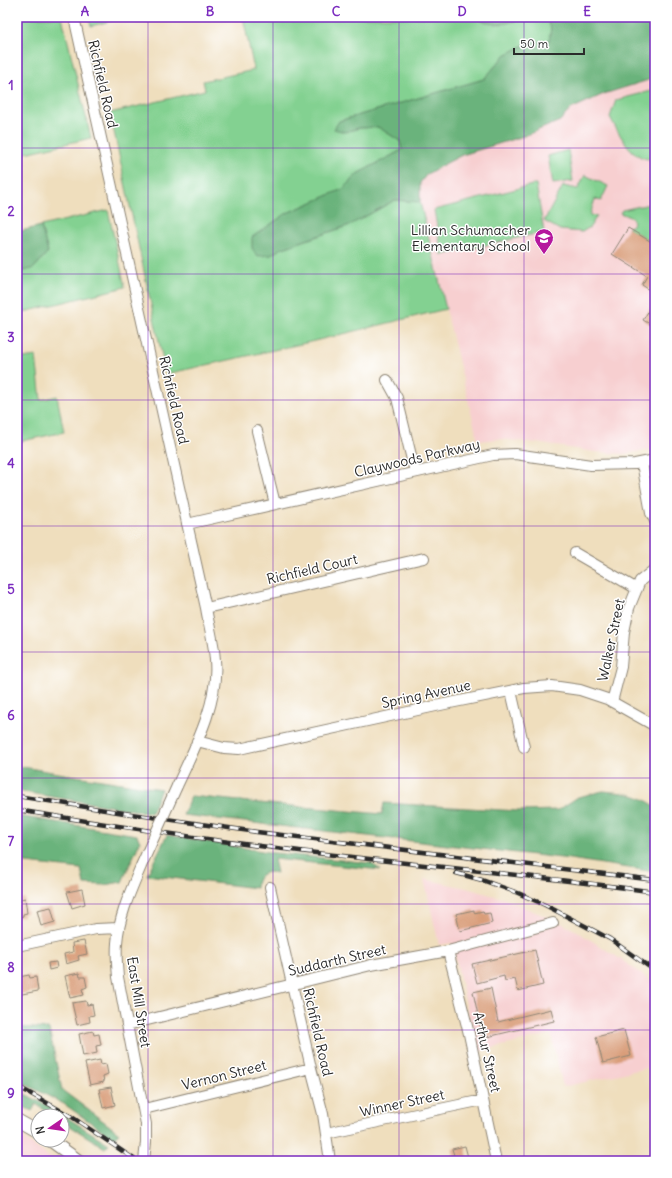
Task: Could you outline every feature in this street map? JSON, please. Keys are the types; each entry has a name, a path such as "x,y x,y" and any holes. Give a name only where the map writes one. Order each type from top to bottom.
{"main road":[{"path":"17,1120 30,1127"},
{"path":"61,1148 79,1161"}],"street":[{"name":"Richfield Road","path":"74,17 206,608 215,661 212,697 206,720 177,786"},
{"path":"388,380 398,398 415,472"},
{"path":"257,431 275,504"},
{"name":"Claywoods Parkway","path":"187,524 493,455 515,454 591,465 635,464 655,460"},
{"path":"642,463 651,513 655,521"},
{"path":"575,553 637,589"},
{"name":"Richfield Court","path":"206,608 424,558"},
{"name":"Walker Street","path":"612,702 621,667 624,632 628,614 640,581 655,568"},
{"name":"Spring Avenue","path":"197,741 224,748 239,749 524,688 552,686 580,690 612,702 655,726"},
{"path":"511,691 524,747"},
{"name":"East Mill Street","path":"144,1161 146,1142 144,1109 118,977 117,943 124,910 141,866 177,786"},
{"name":"Richfield Road","path":"270,887 321,1107 330,1161"},
{"name":"Suddarth Street","path":"127,1026 371,965 448,951 553,923"},
{"path":"17,946 96,929 120,928"},
{"name":"Arthur Street","path":"448,951 469,1034 496,1161"},
{"name":"Vernon Street","path":"144,1109 311,1068"},
{"name":"Winner Street","path":"326,1133 483,1100"}],"shaded area":[{"name":"Lillian Schumacher Elementary School","path":"655,59 655,449 623,454 595,452 500,439 478,441 399,116"},
{"path":"424,879 466,888 505,899 563,924 622,960 655,984 655,1066 563,1087 551,1034 477,1052 452,943 439,945"},
{"path":"17,1134 30,1143 30,1148 37,1148 55,1161 17,1161"}],"green space":[{"path":"17,17 62,17 91,138 17,155"},
{"path":"89,17 127,17 91,26"},
{"path":"243,17 479,17 481,20 545,17 551,28 549,41 530,42 505,55 484,79 339,121 345,132 359,128 378,127 400,141 402,150 357,174 343,189 287,213 271,255 280,249 350,225 395,200 420,202 446,309 310,342 166,374 110,113 205,90 203,81 254,70"},
{"path":"479,17 525,17 508,23 495,24 484,21"},
{"path":"545,17 655,17 655,78 604,94 571,109 560,121 524,136 462,155 439,167 427,174 420,183 420,202 395,200 350,225 280,249 271,255 257,256 252,248 252,237 287,213 343,189 357,174 402,150 400,141 378,127 359,128 345,132 334,129 339,121 484,79 505,55 530,42 549,41 551,28"},
{"path":"655,90 655,158 647,159 640,157 628,146 617,131 610,117 616,100"},
{"path":"568,150 573,181 553,184 548,156"},
{"path":"585,175 608,186 601,201 595,199 590,215 597,216 590,227 582,232 560,230 544,221 563,186 578,189"},
{"path":"536,184 544,232 442,255 434,210"},
{"path":"650,204 655,205 655,244 628,228 634,223 632,218 620,213 622,210"},
{"path":"108,210 125,287 24,312 17,281 17,273 34,268 48,252 41,226"},
{"path":"41,226 48,252 34,268 17,273 17,232"},
{"path":"17,281 24,312 17,313"},
{"path":"36,356 41,400 57,396 64,432 17,442 17,359"},
{"path":"17,766 161,789 151,813 17,791"},
{"path":"603,791 636,796 655,806 655,872 570,859 183,815 191,796 382,814 384,803 519,811 558,810 578,797"},
{"path":"17,816 137,835 140,842 122,882 104,885 84,884 81,869 17,862"},
{"path":"167,835 274,853 370,863 381,870 274,859 277,873 269,872 262,874 256,884 256,888 147,875"},
{"path":"17,1027 49,1029 62,1090 119,1133 113,1138 64,1104 17,1080"},
{"path":"17,1090 52,1108 42,1108 36,1104 34,1108 30,1108 30,1110 17,1104"},
{"path":"70,1120 109,1144 105,1148 70,1126"}],"building":[{"path":"628,228 655,244 655,296 650,293 651,291 642,285 647,276 612,254"},
{"path":"655,300 655,327 643,320"},
{"path":"82,889 85,904 72,908 67,892"},
{"path":"25,898 27,913 17,918 17,900"},
{"path":"51,907 55,922 41,926 37,910"},
{"path":"474,910 474,913 483,911 484,914 490,913 492,923 460,931 456,914"},
{"path":"84,941 87,954 78,956 79,960 66,964 64,954 73,952 72,943"},
{"path":"535,950 543,985 518,991 515,979 505,981 504,976 477,983 472,964"},
{"path":"56,962 57,968 49,970 48,963"},
{"path":"79,973 80,977 85,977 87,987 82,989 84,995 70,998 65,976"},
{"path":"29,975 30,978 36,977 38,991 17,995 17,980 19,977"},
{"path":"491,988 498,1022 551,1009 554,1021 483,1038 473,992"},
{"path":"86,1001 87,1005 92,1004 94,1015 89,1016 90,1022 77,1025 72,1003"},
{"path":"624,1030 631,1056 603,1063 596,1037"},
{"path":"93,1031 94,1035 99,1034 101,1045 96,1046 97,1053 83,1056 79,1034"},
{"path":"100,1060 101,1065 106,1064 108,1074 103,1076 104,1082 90,1085 85,1063"},
{"path":"111,1087 115,1105 103,1108 99,1089"},
{"path":"465,1146 469,1161 448,1161 447,1157 454,1155 452,1149"}],"railway":[{"path":"17,796 257,832 655,880"},
{"path":"17,810 154,832 258,846 564,880 655,892"},
{"path":"456,873 482,880 545,905 610,939 655,971"},
{"path":"17,1086 72,1117 137,1161"}],"place":[{"name":"Lillian Schumacher Elementary School","path":"544,255"}]}
